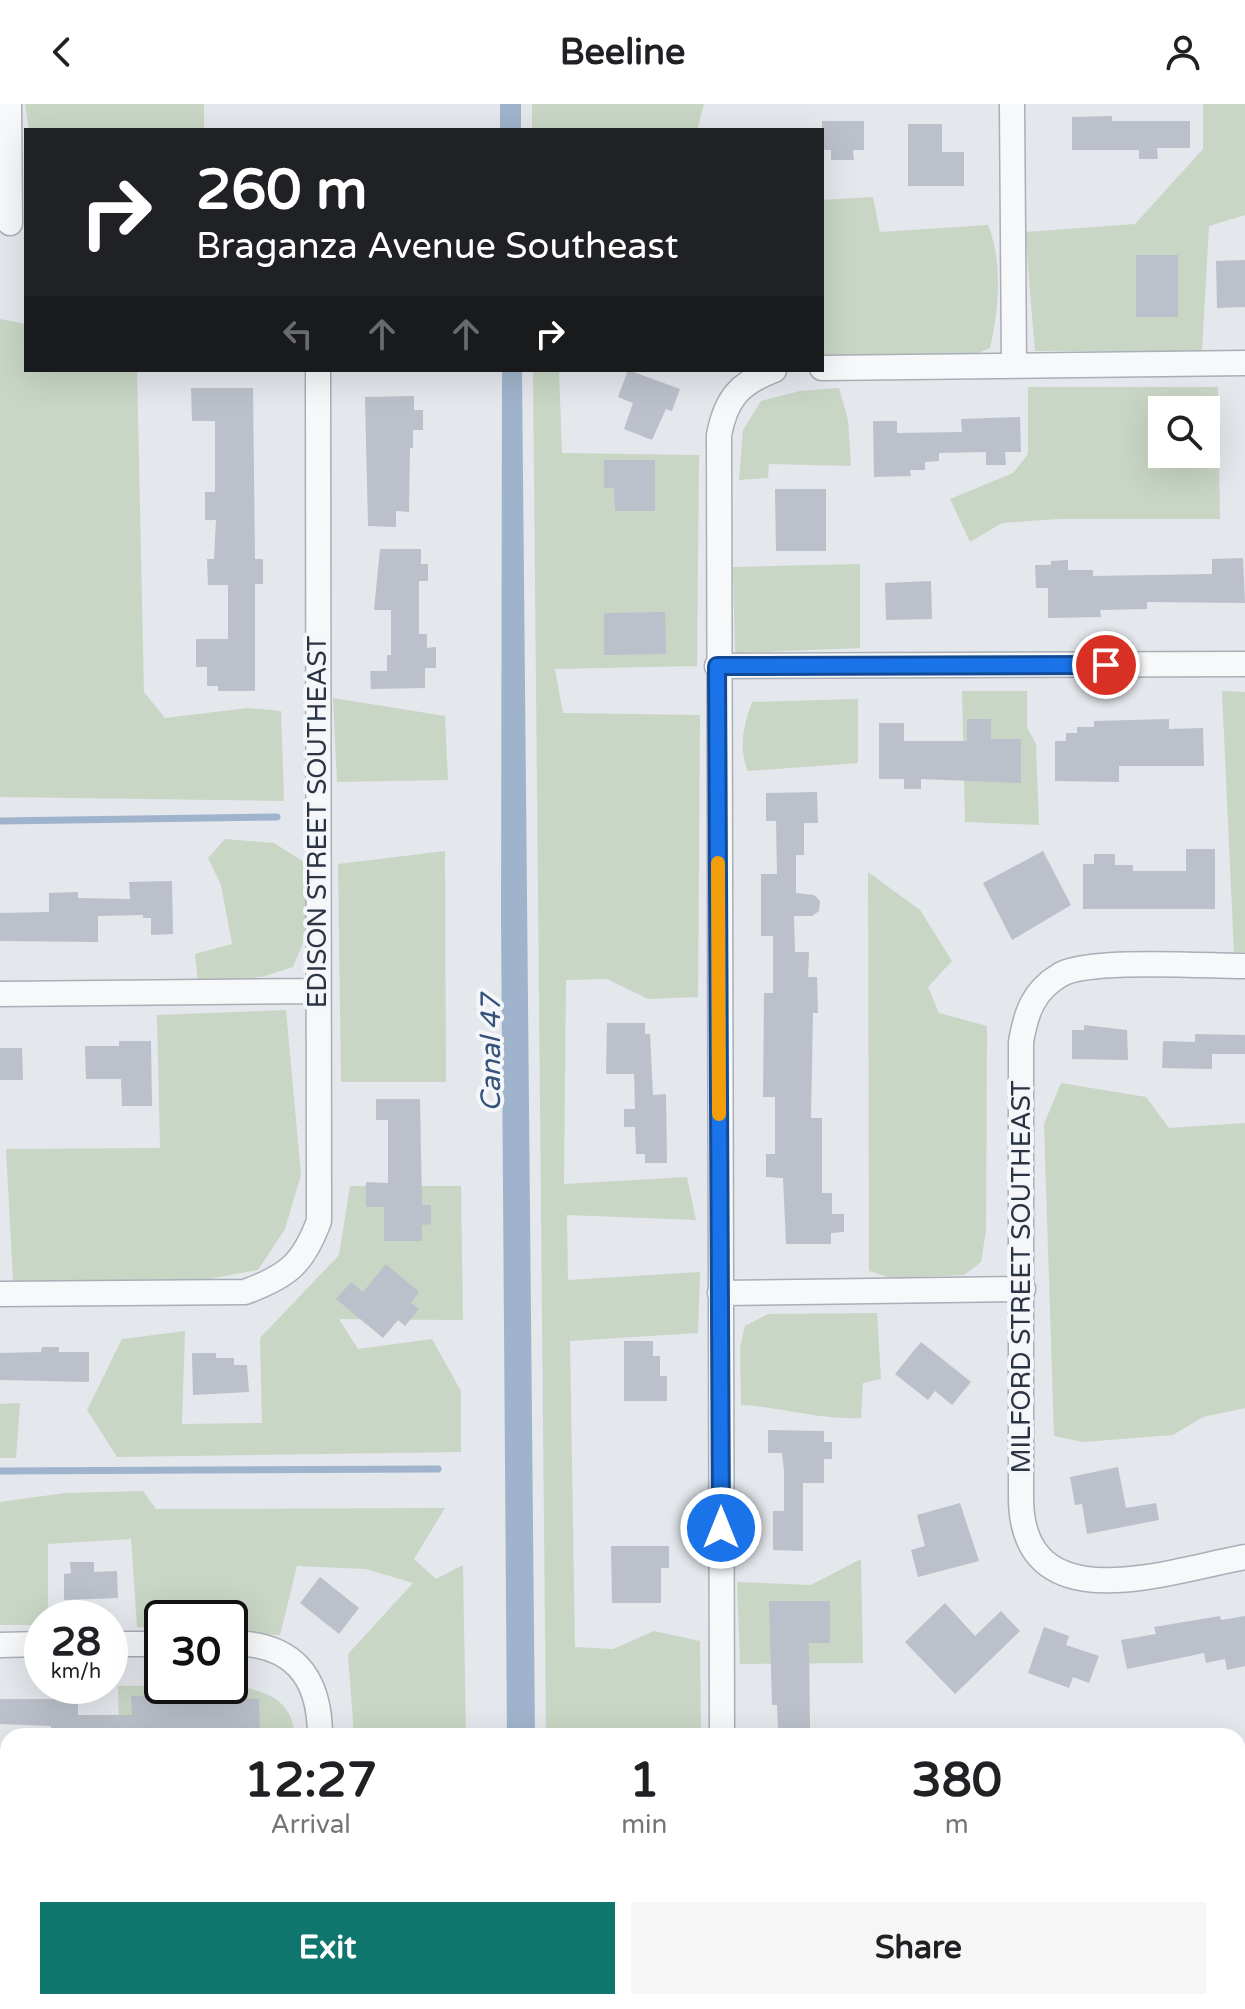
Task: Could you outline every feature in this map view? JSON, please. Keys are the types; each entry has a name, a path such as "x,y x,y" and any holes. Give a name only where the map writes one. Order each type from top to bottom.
{"street":[{"path":"9,104 12,223"},
{"path":"1012,104 1014,366"},
{"path":"824,368 1245,363"},
{"name":"EDISON STREET SOUTHEAST","path":"0,1294 245,1292 275,1281 294,1266 307,1253 319,1221 316,991 318,372"},
{"path":"722,1728 717,666 719,435 724,410 738,388 770,372"},
{"path":"717,666 1245,664"},
{"name":"MILFORD STREET SOUTHEAST","path":"1245,966 1093,967 1063,973 1042,988 1026,1012 1021,1042 1021,1521 1032,1546 1046,1564 1065,1577 1100,1583 1245,1557"},
{"path":"0,994 316,991"},
{"path":"720,1293 1023,1289"},
{"path":"0,1645 24,1644"},
{"path":"248,1645 276,1649 297,1662 313,1689 319,1728"}],"green space":[{"path":"25,104 204,104 204,128 29,128"},
{"path":"532,104 704,104 698,128 532,128"},
{"path":"1203,104 1245,104 1245,215 1209,226 1202,351 1035,351 1025,232 1135,224 1203,149"},
{"path":"873,197 880,232 988,225 998,270 996,318 990,348 973,355 824,355 824,200"},
{"path":"0,319 24,324 24,372 137,372 144,692 165,718 248,708 281,711 284,801 0,797"},
{"path":"533,372 559,372 562,453 699,455 697,666 555,669 563,713 700,715 698,997 648,999 607,979 566,980 564,1184 687,1177 696,1220 567,1215 568,1280 700,1272 698,1333 570,1341 575,1647 613,1649 654,1631 700,1641 701,1728 546,1728"},
{"path":"1028,387 1218,387 1218,396 1148,396 1148,468 1219,468 1220,519 1058,519 1002,523 970,542 950,499 1013,473 1028,454"},
{"path":"839,388 848,420 851,466 769,464 768,478 739,480 743,430 761,401 800,391"},
{"path":"860,564 860,648 735,653 733,567"},
{"path":"962,691 1027,691 1027,727 1036,744 1039,825 965,822"},
{"path":"1222,691 1245,692 1245,952 1234,953"},
{"path":"333,698 445,716 448,780 337,782"},
{"path":"858,699 858,763 748,771 743,754 743,736 752,702"},
{"path":"225,839 274,843 304,862 307,934 293,967 262,977 198,981 195,954 232,944 221,885 208,858"},
{"path":"445,851 446,1082 341,1082 338,864"},
{"path":"868,872 920,910 952,961 928,987 939,1013 987,1026 986,1231 981,1262 964,1275 891,1278 869,1271"},
{"path":"286,1010 301,1175 285,1229 258,1270 208,1279 13,1281 6,1149 160,1148 157,1015"},
{"path":"1061,1083 1146,1097 1169,1128 1245,1123 1245,1408 1203,1417 1173,1435 1083,1442 1054,1436 1044,1124"},
{"path":"350,1186 461,1186 463,1320 339,1319 358,1349 432,1339 461,1391 461,1452 117,1457 87,1410 122,1339 185,1331 182,1424 262,1423 260,1338 339,1255"},
{"path":"877,1313 881,1379 863,1383 861,1418 741,1405 740,1347 745,1326 768,1314"},
{"path":"20,1403 16,1458 0,1458 0,1404"},
{"path":"143,1491 156,1509 445,1508 414,1559 436,1579 463,1565 466,1728 353,1728 348,1654 413,1583 366,1569 297,1566 280,1635 248,1633 248,1600 144,1600 144,1627 137,1627 131,1539 48,1544 48,1600 24,1600 24,1625 0,1625 0,1502 65,1493"},
{"path":"861,1559 863,1663 740,1664 737,1582 811,1585"},
{"path":"128,1686 144,1686 144,1704 248,1704 248,1688 269,1695 284,1706 294,1728 119,1728 118,1704 128,1704"}],"water":[{"path":"500,104 521,104 521,128 500,128"},
{"path":"502,372 522,372 535,1728 507,1728 501,919"}],"building":[{"path":"1112,116 1112,121 1190,121 1190,148 1157,148 1158,159 1139,159 1139,150 1072,150 1072,117"},
{"path":"822,121 864,121 864,150 853,150 854,160 831,160 831,150 824,150"},
{"path":"908,124 942,124 942,152 964,152 964,186 908,186"},
{"path":"1136,255 1178,255 1178,317 1136,317"},
{"path":"1245,260 1245,307 1217,308 1216,261"},
{"path":"627,372 680,389 672,411 666,409 652,440 624,429 633,403 618,397"},
{"path":"191,388 253,388 255,559 263,559 263,584 255,584 255,691 218,691 218,686 207,686 207,667 196,667 196,639 228,639 228,585 208,585 207,559 214,559 216,520 205,520 205,492 215,492 215,421 192,421"},
{"path":"414,396 414,410 423,410 423,430 413,430 409,512 396,511 396,527 368,526 365,397"},
{"path":"1020,417 1021,452 1005,452 1006,465 986,465 986,452 939,453 939,461 925,462 925,470 910,470 911,476 874,477 873,421 897,421 897,433 962,432 961,419"},
{"path":"604,460 655,460 655,511 615,511 614,488 604,488"},
{"path":"775,489 826,489 826,551 776,551"},
{"path":"380,549 421,549 421,564 428,564 428,581 419,581 419,634 427,634 427,648 436,647 436,668 425,668 425,688 371,689 370,671 387,671 387,655 391,655 391,610 374,610"},
{"path":"1243,558 1245,603 1147,602 1147,609 1100,610 1101,617 1048,618 1048,588 1036,588 1035,565 1051,565 1051,561 1068,560 1068,570 1093,570 1093,576 1212,574 1212,559"},
{"path":"931,581 932,619 886,620 885,583"},
{"path":"665,612 666,654 604,655 604,613"},
{"path":"967,719 991,719 991,739 1021,739 1021,783 921,779 921,789 904,789 904,779 879,779 879,723 904,723 904,741 967,741"},
{"path":"1169,719 1169,729 1203,728 1204,766 1119,766 1119,782 1055,781 1055,741 1066,741 1066,733 1077,733 1077,727 1094,727 1094,721"},
{"path":"817,792 818,823 804,823 804,855 796,855 796,893 814,895 820,901 819,911 812,916 794,916 795,952 809,952 808,977 817,977 818,1013 813,1013 811,1118 822,1118 822,1193 832,1193 832,1214 844,1214 844,1232 831,1233 831,1244 786,1244 783,1178 766,1177 766,1154 775,1154 775,1097 763,1097 764,993 773,993 773,936 761,936 761,874 777,874 776,821 766,821 766,793"},
{"path":"1186,849 1215,849 1215,909 1083,909 1083,864 1094,864 1094,854 1115,854 1115,865 1133,865 1133,871 1186,871"},
{"path":"1043,851 1071,905 1012,940 983,883"},
{"path":"172,881 173,934 151,935 151,918 143,918 143,915 98,916 98,942 0,941 0,913 49,912 49,893 78,892 78,898 130,899 129,882"},
{"path":"607,1023 645,1023 645,1034 650,1034 653,1095 666,1094 667,1163 645,1163 645,1154 636,1154 635,1127 624,1127 624,1109 635,1109 634,1074 606,1074"},
{"path":"1084,1025 1127,1030 1128,1060 1072,1059 1072,1030 1084,1030"},
{"path":"1195,1034 1245,1035 1245,1054 1212,1054 1212,1069 1162,1068 1163,1041 1195,1042"},
{"path":"119,1041 151,1041 152,1106 122,1106 121,1079 86,1079 85,1046 119,1046"},
{"path":"0,1048 22,1048 23,1080 0,1080"},
{"path":"376,1099 420,1099 422,1205 431,1205 431,1224 422,1225 422,1241 384,1241 384,1207 366,1207 366,1182 388,1183 388,1120 376,1120"},
{"path":"386,1264 419,1292 411,1303 419,1309 405,1326 398,1320 383,1338 336,1299 351,1282 363,1292"},
{"path":"624,1341 653,1341 653,1356 660,1356 660,1376 667,1376 667,1401 624,1401"},
{"path":"921,1342 971,1382 952,1405 935,1391 928,1400 895,1374"},
{"path":"42,1347 59,1347 59,1352 89,1352 89,1382 0,1380 0,1353 41,1352"},
{"path":"192,1353 216,1353 216,1358 234,1358 234,1365 247,1365 249,1392 193,1395"},
{"path":"768,1430 824,1431 824,1442 832,1442 832,1459 824,1459 824,1483 803,1483 803,1551 773,1550 773,1511 784,1511 784,1471 782,1453 768,1453"},
{"path":"1118,1467 1126,1508 1156,1503 1159,1520 1087,1534 1082,1504 1075,1505 1070,1477"},
{"path":"960,1503 979,1561 918,1577 911,1550 925,1546 917,1515"},
{"path":"611,1546 669,1546 669,1568 661,1568 661,1603 612,1603"},
{"path":"70,1562 94,1562 94,1572 117,1571 118,1598 64,1600 64,1574 71,1573"},
{"path":"320,1577 359,1608 339,1634 300,1603"},
{"path":"769,1601 830,1601 830,1643 809,1643 810,1728 778,1728 777,1705 772,1705"},
{"path":"945,1603 975,1636 1001,1611 1020,1631 955,1694 905,1642"},
{"path":"1220,1616 1221,1620 1245,1616 1245,1666 1227,1670 1225,1659 1206,1663 1204,1653 1127,1669 1121,1640 1156,1634 1154,1627"},
{"path":"1044,1627 1069,1636 1066,1645 1099,1656 1089,1683 1073,1677 1069,1688 1028,1673"},
{"path":"131,1696 144,1696 144,1704 248,1704 248,1699 259,1699 260,1728 51,1728 0,1724 0,1699 24,1699 24,1704 78,1704 78,1715 132,1715"}],"waterway":[{"path":"0,821 277,817"},
{"path":"0,1471 438,1469"}],"slow traffic":[{"path":"718,863 719,1114"}],"route":[{"path":"721,1528 717,666 1106,665"}],"water label":[{"name":"Canal 47","path":"491,1053"}]}
